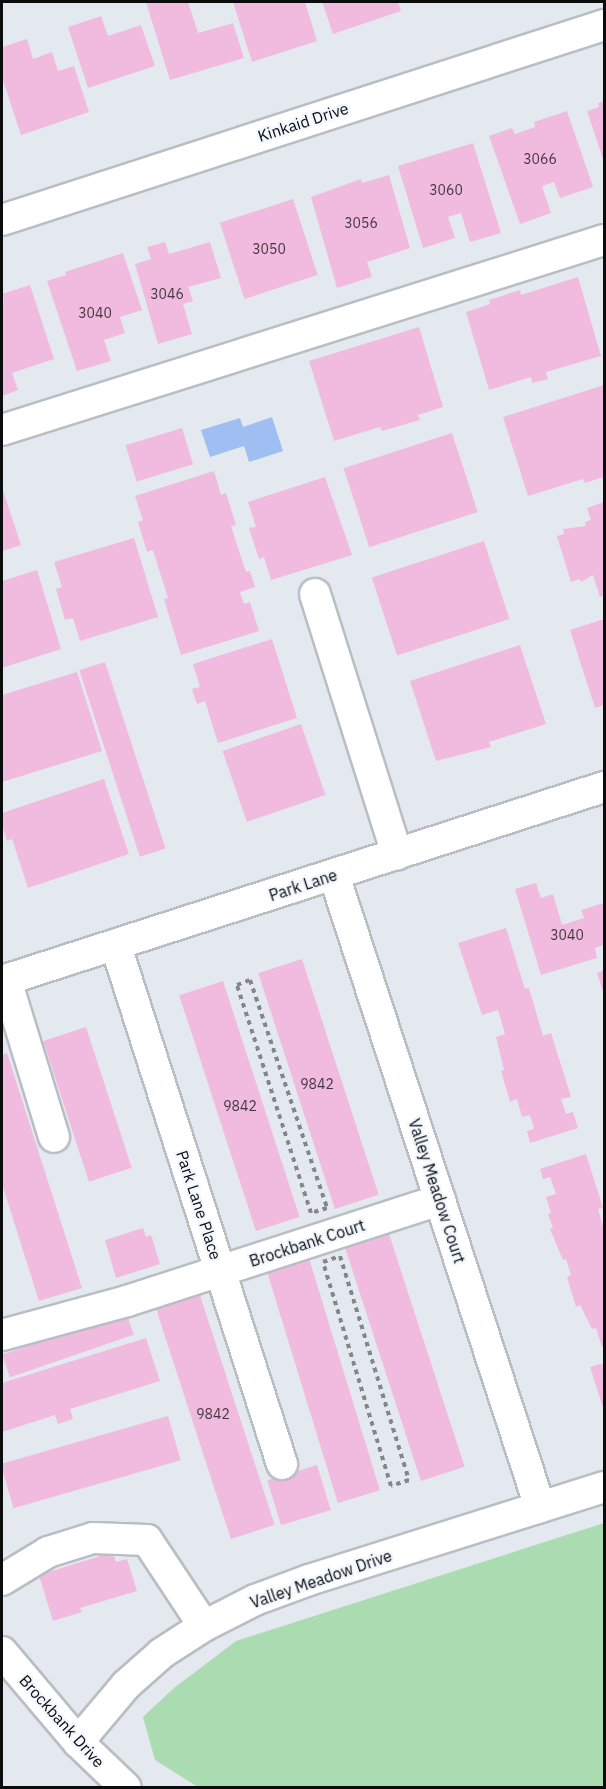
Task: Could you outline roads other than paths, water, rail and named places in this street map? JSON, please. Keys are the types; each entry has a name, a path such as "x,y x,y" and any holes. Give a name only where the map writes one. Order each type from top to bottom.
{"street":[{"name":"Kinkaid Drive","path":"2,220 604,25"},
{"path":"2,430 604,240"},
{"path":"315,594 397,854"},
{"name":"Park Lane","path":"4,980 604,787"},
{"name":"Valley Meadow Court","path":"334,875 540,1507"},
{"name":"Park Lane Place","path":"116,945 282,1464"},
{"path":"4,980 54,1137"},
{"name":"Brockbank Court","path":"2,1335 127,1301 440,1200"},
{"name":"Valley Meadow Drive","path":"78,1742 126,1685 162,1653 204,1626 255,1600 309,1580 604,1487"},
{"path":"2,1580 48,1552 93,1538 147,1540 204,1626"},
{"name":"Brockbank Drive","path":"2,1652 78,1742 126,1788"}],"water":[{"path":"272,417 283,451 249,462 244,446 210,457 201,430 240,418 243,427"}]}
